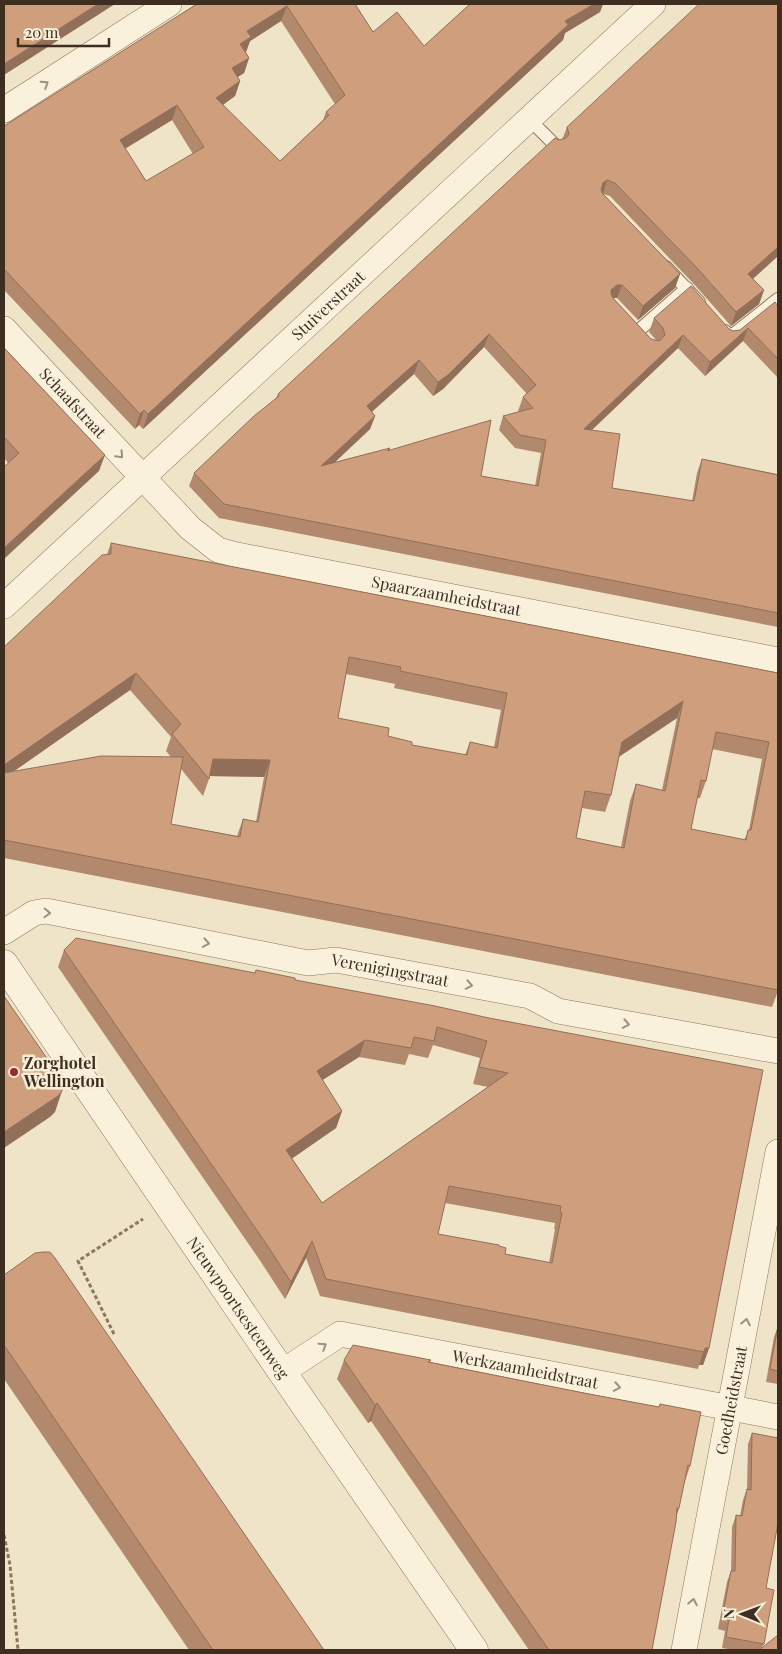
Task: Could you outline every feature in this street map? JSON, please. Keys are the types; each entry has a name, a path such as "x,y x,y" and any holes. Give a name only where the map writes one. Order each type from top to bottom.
{"street":[{"path":"4,110 170,4"},
{"name":"Stuiverstraat","path":"4,606 653,4"},
{"name":"Schaafstraat","path":"4,329 142,478"},
{"name":"Spaarzaamheidstraat","path":"142,478 190,528 218,550 237,556 778,660"},
{"name":"Verenigingstraat","path":"4,932 34,913 46,912 308,963 336,960 530,996 558,1011 778,1052"},
{"name":"Nieuwpoortsesteenweg","path":"4,964 474,1650"},
{"name":"Goedheidstraat","path":"684,1650 778,1152"},
{"name":"Werkzaamheidstraat","path":"282,1372 340,1334 778,1417"}],"lane":[{"path":"529,119 556,146"},
{"path":"660,260 705,309"},
{"path":"647,342 635,328 687,288"},
{"path":"718,323 730,337 778,299"}],"path":[{"path":"114,1334 78,1261 166,1203"},
{"path":"4,1535 10,1565 18,1650"}],"building":[{"path":"4,4 98,4 4,64"},
{"path":"197,4 355,4 373,32 397,12 424,46 470,4 594,4 565,21 568,25 148,414 144,410 140,414 4,269 4,126","holes":["287,6 345,95 326,112 329,115 280,161 216,98 240,81 232,68 249,58 240,44 251,37 247,31","177,105 204,147 146,181 120,140"]},
{"path":"699,4 778,4 778,247 748,274 764,290 736,312 698,269 615,183 607,180 603,183 601,190 680,274 643,306 622,285 617,285 611,290 613,298 651,339 659,341 665,335 663,328 654,318 691,286 729,329 733,331 740,330 775,302 778,306 778,359 748,328 710,362 683,335 584,429 620,434 612,488 694,501 702,459 778,475 778,613 224,504 194,473 555,138 559,140 566,138 569,134 567,127","holes":["489,334 536,385 523,397 533,408 503,416 520,435 546,440 538,486 481,476 491,420 387,451 390,448 321,466 375,416 367,406 419,360 438,382 448,375"]},
{"path":"4,348 105,455 4,548 4,467 19,453 4,437"},
{"path":"111,543 778,673 778,990 4,840 4,773 101,756 183,757 171,824 240,837 243,819 258,822 270,760 213,759 209,779 172,734 181,724 136,673 4,765 4,647 102,555 111,554","holes":["349,657 401,667 400,671 507,693 497,748 470,742 467,755 412,745 412,742 388,736 389,728 338,718","683,701 665,791 636,784 624,848 576,838 585,791 611,795 622,742","716,732 769,742 751,830 748,830 746,840 691,829 701,780 706,781"]},
{"path":"76,938 255,973 256,970 295,978 295,980 763,1070 709,1348 705,1348 704,1352 326,1279 312,1241 291,1282 64,950","holes":["437,1027 487,1041 479,1067 508,1073 322,1203 286,1150 342,1111 317,1071 365,1040 411,1048 414,1037 434,1041","449,1186 561,1206 560,1212 562,1213 552,1263 505,1254 506,1248 499,1245 438,1234"]},
{"path":"4,996 62,1080 63,1085 62,1091 58,1096 4,1132"},
{"path":"50,1252 55,1258 324,1650 213,1650 4,1345 4,1275 35,1253"},
{"path":"778,1326 778,1371 770,1369"},
{"path":"353,1345 589,1394 659,1407 660,1404 701,1412 690,1466 688,1465 679,1508 677,1508 652,1650 549,1650 377,1403 375,1405 344,1360"},
{"path":"752,1433 778,1438 778,1523 766,1588 774,1590 764,1644 726,1637 729,1619 722,1618 731,1571 735,1571 736,1515 742,1516 747,1489 751,1490"},
{"path":"778,1635 778,1650 759,1650"}],"place":[{"name":"Zorghotel Wellington","path":"14,1072"}]}
